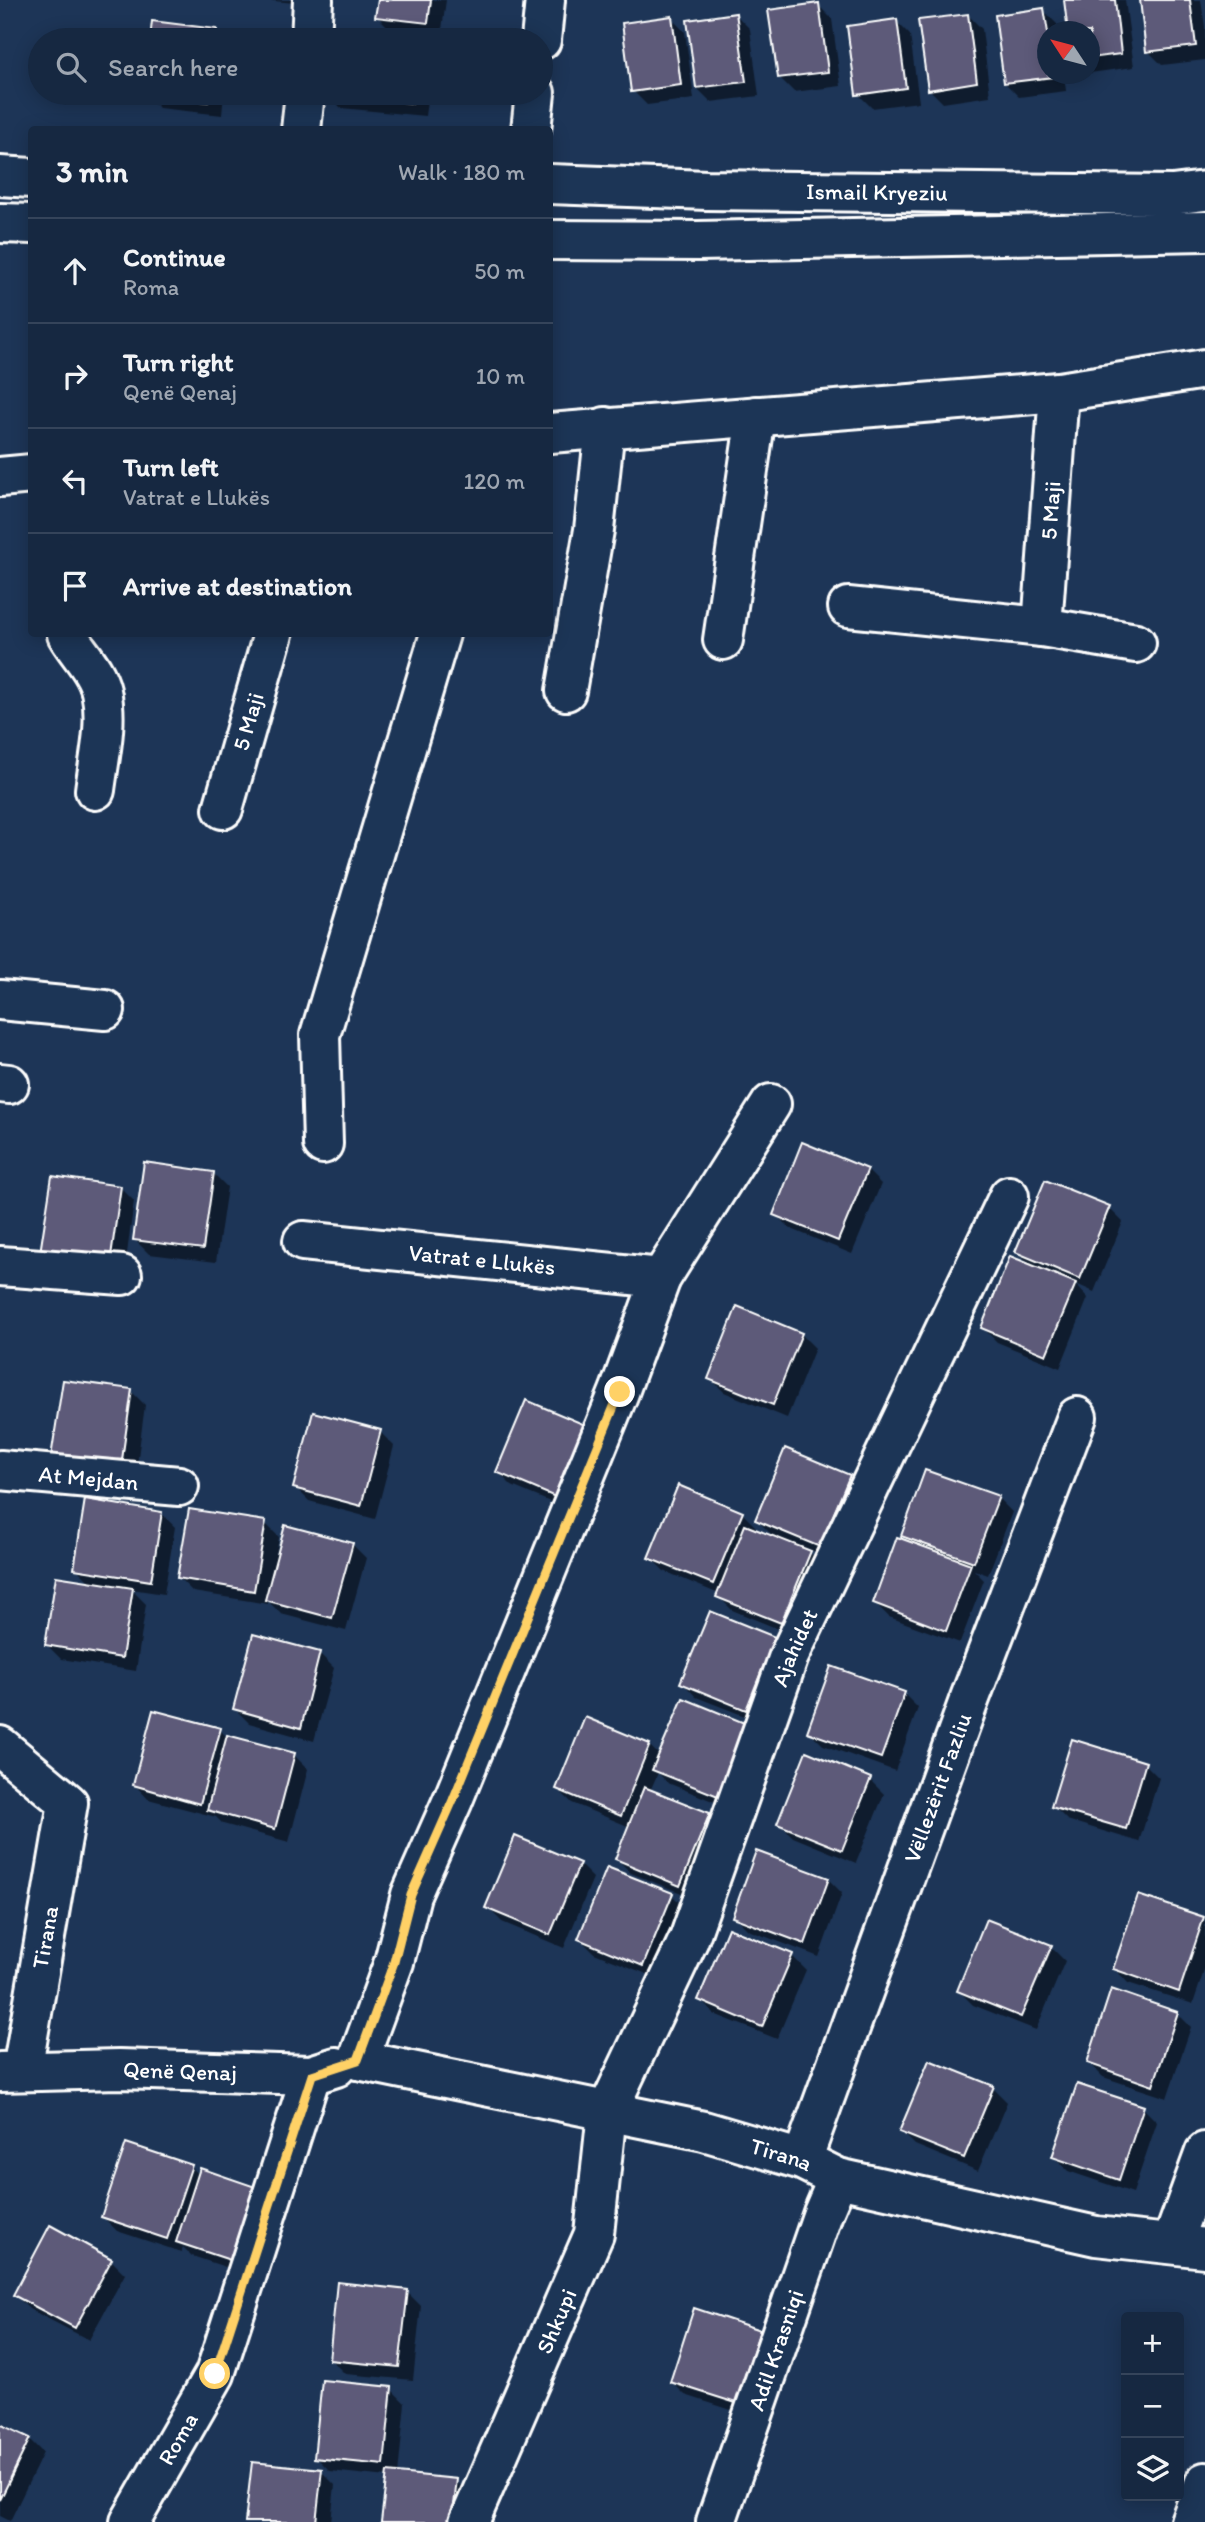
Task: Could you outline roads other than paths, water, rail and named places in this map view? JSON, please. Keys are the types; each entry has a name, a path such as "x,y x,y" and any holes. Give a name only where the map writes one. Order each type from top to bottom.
{"street":[{"path":"312,28 313,0"},
{"path":"542,28 545,0"},
{"path":"301,126 304,105"},
{"path":"531,126 534,105"},
{"path":"0,176 28,178"},
{"name":"Ismail Kryeziu","path":"553,184 735,190 1159,195 1205,191"},
{"path":"0,223 28,224"},
{"name":"Ismail Kryeziu","path":"553,240 698,241 1205,231"},
{"path":"553,433 1059,392 1205,369"},
{"name":"5 Maji","path":"1042,627 1059,392"},
{"path":"723,640 755,415"},
{"path":"566,691 594,530 606,427"},
{"path":"0,477 28,474"},
{"path":"848,607 1042,627 1136,643"},
{"path":"69,637 85,659 101,690 103,730 95,790"},
{"name":"5 Maji","path":"223,809 271,637"},
{"path":"323,1144 320,1035 439,637"},
{"path":"0,1000 105,1010"},
{"path":"358,2060 394,1962 411,1895 453,1800 620,1392 661,1278 771,1104"},
{"name":"Ajahidet","path":"607,2112 689,1939 789,1656 1009,1196"},
{"name":"Vatrat e Llukës","path":"303,1241 661,1278"},
{"path":"0,1266 122,1275"},
{"name":"Vëllezërit Fazliu","path":"802,2160 970,1698 1077,1417"},
{"name":"At Mejdan","path":"0,1470 178,1486"},
{"name":"Tirana","path":"0,1746 68,1803 11,2071"},
{"name":"Tirana","path":"358,2060 704,2131 802,2160 838,2178 1096,2236 1189,2246"},
{"name":"Qenë Qenaj","path":"11,2071 119,2069 312,2075 358,2060"},
{"name":"Roma","path":"130,2522 215,2374 312,2075"},
{"name":"Shkupi","path":"469,2522 594,2234 607,2112"},
{"path":"1189,2246 1205,2152"},
{"name":"Adil Krasniqi","path":"716,2522 823,2213 838,2178"},
{"path":"1190,2522 1205,2482"}]}
